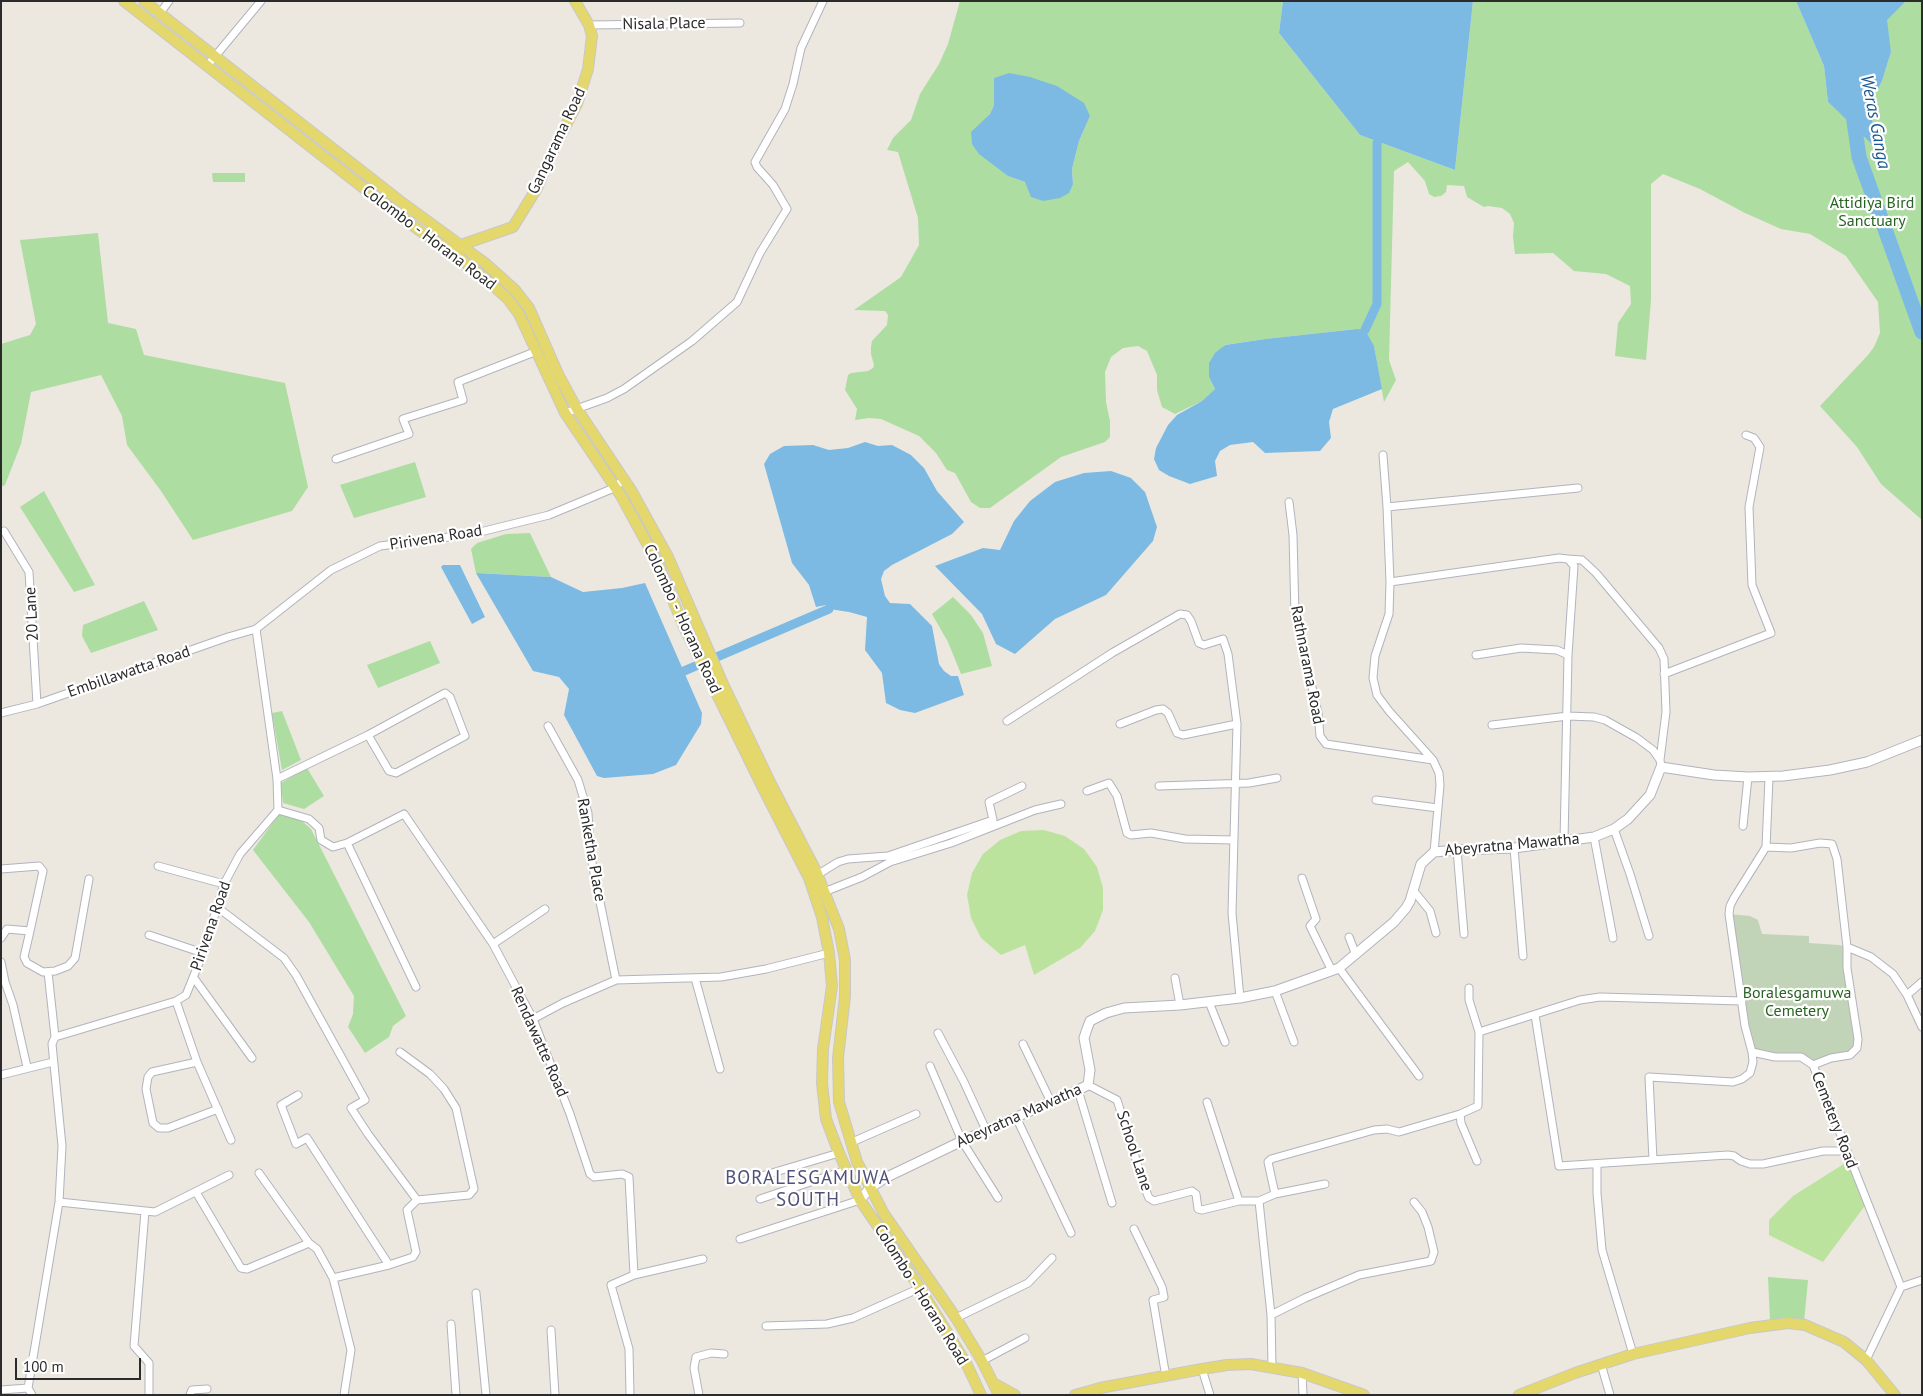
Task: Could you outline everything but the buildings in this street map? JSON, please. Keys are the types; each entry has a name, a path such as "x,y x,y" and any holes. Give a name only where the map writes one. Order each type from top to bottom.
{"main road":[{"name":"Colombo - Horana Road","path":"124,1 355,181 450,250 489,282 514,306 565,413 621,496 657,562 684,627 702,650"},
{"name":"Colombo - Horana Road","path":"144,1 362,171 434,226 461,244 497,273 524,299 540,330 558,374 577,408 624,479 668,557 702,650 763,788 809,878 822,917 829,953 832,986 823,1049 822,1083 826,1119 860,1200 920,1288 967,1366 982,1395"},
{"name":"Gangarama Road","path":"450,250 461,244 513,227 537,188 577,104 586,78 592,36 589,25 575,1"},
{"path":"355,181 362,171"},
{"name":"Colombo - Horana Road","path":"712,672 817,875 839,929 845,960 845,996 838,1058 839,1102 857,1162 884,1214 956,1318 982,1361 999,1395"},
{"path":"1520,1395 1601,1364 1633,1354 1750,1328 1788,1323 1805,1326 1837,1338 1866,1360 1895,1395"},
{"path":"1075,1395 1100,1388 1227,1365 1252,1364 1302,1373 1364,1395"},
{"path":"993,1383 1015,1395"}],"street":[{"path":"160,13 169,1"},
{"path":"207,66 261,1"},
{"path":"565,413 607,398 624,389 692,341 737,302 760,252 787,209 755,162 785,109 801,48 822,1"},
{"name":"Nisala Place","path":"589,25 740,23"},
{"path":"336,459 409,434 403,419 463,400 458,382 537,351"},
{"path":"1664,674 1771,633 1752,585 1749,507 1760,448 1754,438 1746,435"},
{"path":"1383,456 1390,582 1389,614 1375,656 1374,678 1377,695 1389,712 1433,760 1439,773 1434,852"},
{"name":"Pirivena Road","path":"256,629 331,570 380,546 472,534 539,517 614,488 624,479"},
{"path":"1387,507 1578,488"},
{"name":"Rathnarama Road","path":"1289,502 1293,535 1295,615 1318,713 1320,736 1326,744 1433,760"},
{"name":"20 Lane","path":"4,531 29,572 37,704"},
{"path":"1390,582 1559,558 1568,559 1574,566 1568,655 1564,840"},
{"name":"Abeyratna Mawatha","path":"860,1200 870,1188 885,1178 1088,1084 1090,1070 1084,1038 1090,1021 1119,1009 1209,1002 1275,991 1336,970 1356,956 1394,922 1410,902 1421,864 1434,852 1514,848 1594,837 1614,829 1628,818 1650,795 1660,764 1666,712 1664,660 1659,648 1602,580 1582,560 1568,559"},
{"path":"1007,721 1112,652 1180,614 1186,615 1191,621 1199,643 1204,645 1223,639 1228,654 1237,724 1232,914 1240,998"},
{"path":"256,629 277,779 278,810 309,819 319,828 321,840 333,847 347,843 416,987"},
{"name":"Embillawatta Road","path":"1,713 37,704 256,629"},
{"path":"1476,655 1522,648 1557,650 1568,655"},
{"path":"277,779 368,735 445,693 450,696 465,736 396,773 389,771 368,735"},
{"path":"1120,724 1163,709 1168,713 1177,733 1183,735 1237,724"},
{"path":"1492,726 1568,716 1594,717 1605,720 1653,750 1660,764 1714,775 1769,778 1867,762 1922,740"},
{"name":"Ranketha Place","path":"548,726 578,780 588,813 590,853 616,980"},
{"path":"1743,826 1748,777"},
{"path":"1158,786 1234,783 1277,778"},
{"path":"1653,1160 1649,1077 1733,1082 1742,1079 1750,1073 1752,1052 1745,1026 1728,914 1730,906 1766,847 1769,778"},
{"path":"1087,792 1109,783 1117,796 1127,833 1151,833 1185,839 1234,840"},
{"path":"817,875 838,862 848,859 888,856 993,820 989,802 1022,786"},
{"path":"1376,800 1438,808"},
{"path":"824,892 862,877 890,862 951,843 1035,810 1061,804"},
{"name":"Pirivena Road","path":"176,1001 186,995 194,978 224,884 240,854 278,810"},
{"name":"Rendawatte Road","path":"347,843 404,814 493,944 533,1019 570,1114 590,1174 594,1177 622,1174 629,1177 634,1275"},
{"path":"1614,829 1649,936"},
{"path":"1594,837 1613,938"},
{"path":"1766,847 1791,848 1820,843 1832,844 1837,859 1847,947 1871,957 1893,974 1907,995 1922,1027"},
{"path":"1514,848 1523,956"},
{"path":"1457,850 1464,934"},
{"path":"1,869 39,866 42,871 24,957 27,963 43,972 68,966 75,958 89,879"},
{"path":"158,866 224,884"},
{"path":"1302,878 1316,920 1310,926 1336,970 1419,1076"},
{"path":"1413,890 1430,911 1436,933"},
{"path":"216,907 284,958 296,974 365,1100 352,1108 368,1134 417,1200"},
{"path":"493,944 545,909"},
{"path":"1,938 7,929 30,931"},
{"path":"149,935 203,954"},
{"path":"1349,938 1356,956"},
{"name":"Cemetery Road","path":"1847,947 1847,968 1858,1048 1850,1054 1830,1058 1813,1065 1902,1287"},
{"path":"533,1019 563,1003 616,980 722,977 766,969 829,953"},
{"path":"1,962 27,1067"},
{"path":"1,1390 30,1391 59,1202 62,1146 53,1062 52,1044 55,1037 48,972"},
{"path":"194,978 252,1058"},
{"path":"695,978 720,1068"},
{"path":"1175,978 1180,1005"},
{"path":"1907,995 1922,982"},
{"path":"1276,1194 1268,1162 1272,1159 1380,1128 1399,1132 1460,1114 1478,1106 1479,1032 1469,1000 1469,988"},
{"path":"1275,991 1294,1042"},
{"path":"1479,1032 1535,1016 1580,1000 1600,997 1742,1001"},
{"path":"55,1037 176,1001 198,1062 231,1140"},
{"path":"1209,1002 1225,1042"},
{"path":"1535,1016 1559,1166 1728,1155 1750,1164 1763,1164 1823,1151 1846,1151"},
{"path":"938,1033 964,1082 986,1130"},
{"path":"1024,1044 1050,1102"},
{"path":"332,1278 389,1265 413,1257 416,1252 407,1210 417,1200 469,1195 474,1189 456,1108 444,1089 430,1074 400,1052"},
{"path":"1752,1052 1769,1056 1802,1057 1813,1065"},
{"path":"1,1075 53,1062"},
{"path":"198,1062 152,1072 148,1077 146,1089 153,1123 159,1128 168,1128 218,1109"},
{"path":"930,1066 962,1141 998,1198"},
{"name":"School Lane","path":"1088,1084 1117,1100 1149,1198 1154,1201 1192,1191 1196,1194 1198,1209 1202,1210 1239,1201 1260,1201 1276,1194 1324,1184"},
{"path":"1078,1090 1112,1203"},
{"path":"298,1095 281,1105 296,1144 307,1138 389,1265"},
{"path":"1207,1102 1239,1201"},
{"path":"850,1143 916,1114"},
{"path":"1460,1114 1461,1123 1477,1161"},
{"path":"1016,1117 1071,1233"},
{"path":"745,1181 839,1153"},
{"path":"1597,1164 1597,1193 1602,1250 1633,1354"},
{"path":"760,1199 846,1170"},
{"path":"259,1173 309,1243 317,1249 332,1278 351,1350 344,1395"},
{"path":"59,1202 155,1212 229,1175"},
{"path":"196,1192 241,1268 247,1269 309,1243"},
{"path":"740,1239 860,1200"},
{"path":"1260,1201 1271,1315 1272,1367"},
{"path":"1271,1315 1359,1275 1430,1261 1434,1252 1428,1227 1422,1212 1414,1202"},
{"path":"145,1212 134,1346 149,1363 149,1395"},
{"path":"1134,1229 1162,1287 1164,1297 1153,1300 1166,1377"},
{"path":"956,1318 1028,1284 1052,1258"},
{"path":"630,1395 629,1348 611,1285 634,1275 703,1259"},
{"path":"1866,1360 1902,1287 1922,1280"},
{"path":"766,1326 827,1324 853,1318 920,1288"},
{"path":"476,1294 486,1395"},
{"path":"451,1324 456,1395"},
{"path":"551,1330 555,1395"},
{"path":"982,1361 1025,1338"},
{"path":"699,1395 694,1368 696,1357 711,1353 724,1354"},
{"path":"1601,1364 1610,1395"},
{"path":"1202,1370 1210,1395"},
{"path":"1302,1373 1303,1395"},
{"path":"190,1395 192,1390 207,1389"}],"green space":[{"name":"Attidiya Bird Sanctuary","path":"960,1 1283,1 1279,33 1360,135 1455,170 1473,1 1796,1 1824,66 1828,102 1879,150 1869,106 1882,81 1891,52 1886,20 1906,1 1922,1 1922,520 1881,484 1857,447 1820,406 1868,355 1880,333 1878,302 1846,256 1810,234 1781,229 1745,213 1700,189 1663,174 1651,184 1651,300 1646,360 1615,356 1618,323 1631,304 1630,286 1606,274 1574,271 1553,253 1515,254 1514,223 1510,214 1502,208 1484,207 1467,197 1464,186 1447,185 1446,192 1441,196 1434,197 1429,194 1425,181 1408,162 1394,171 1389,360 1396,380 1384,402 1374,346 1357,329 1224,345 1209,377 1215,389 1202,401 1175,414 1162,407 1157,390 1157,375 1147,351 1138,346 1123,348 1111,357 1105,372 1110,437 1105,442 1061,457 990,508 980,508 971,502 955,473 947,470 936,453 919,436 881,419 855,420 857,409 845,390 848,375 868,371 873,368 872,341 887,325 888,315 885,311 854,310 901,277 919,245 918,218 898,152 887,150 893,138 911,120 920,94 939,64 948,44","holes":["995,78 1090,116 1079,141 1072,169 1073,184 1025,182 1008,176 985,120 994,105"]},
{"path":"212,173 245,173 245,182 213,182"},
{"path":"98,233 108,323 136,329 144,355 285,383 308,487 292,511 193,540 161,491 127,445 122,416 101,375 31,392 21,444 5,485 1,487 1,344 30,335 36,324 20,240"},
{"path":"415,462 426,497 354,518 340,485"},
{"path":"44,491 95,585 74,592 20,507"},
{"path":"530,533 551,577 476,573 471,549 477,543 506,534"},
{"path":"953,597 971,615 983,633 992,666 961,674 948,642 932,614"},
{"path":"144,601 158,630 91,653 82,636 83,625"},
{"path":"430,641 440,663 378,688 367,665"},
{"path":"282,711 301,760 282,770 272,713"},
{"path":"307,768 324,796 304,809 283,803 281,783"},
{"path":"280,813 301,820 311,829 406,1016 393,1026 389,1037 365,1053 348,1027 353,1014 354,996 309,922 253,850"},
{"path":"1044,830 1065,836 1084,849 1097,867 1103,888 1103,910 1095,931 1080,948 1034,975 1025,945 1001,955 981,938 971,918 967,895 972,873 983,854 1000,840 1021,831"},
{"name":"Boralesgamuwa Cemetery","path":"1729,914 1750,916 1758,920 1762,934 1809,936 1809,943 1847,947 1858,1039 1850,1055 1813,1065 1807,1060 1752,1052"},
{"path":"1850,1160 1867,1203 1823,1262 1769,1235 1769,1220 1793,1196"},
{"path":"1768,1277 1808,1280 1804,1322 1770,1321"}],"water":[{"path":"1283,1 1473,1 1455,170 1360,135 1279,33"},
{"path":"1796,1 1906,1 1887,20 1891,52 1882,81 1869,106 1879,151 1828,102 1824,66"},
{"path":"1009,73 1030,77 1057,86 1084,103 1090,116 1079,141 1072,169 1073,184 1069,193 1060,198 1043,201 1031,197 1025,182 1008,176 979,154 972,144 971,132 990,114 994,105 994,78"},
{"path":"1357,329 1365,330 1374,346 1382,389 1333,409 1329,422 1331,438 1320,451 1265,453 1253,442 1230,445 1220,451 1215,461 1217,476 1190,484 1159,470 1154,459 1156,448 1168,425 1177,415 1202,401 1215,389 1209,377 1209,363 1215,353 1225,345"},
{"path":"865,442 878,446 892,445 911,455 924,468 937,491 964,522 952,534 892,565 884,571 881,579 885,596 890,603 910,604 932,626 939,664 951,676 958,676 964,695 915,713 900,710 886,703 882,673 865,650 867,617 829,609 826,605 816,607 809,585 792,563 764,464 770,454 784,446 813,445 829,450 848,448"},
{"path":"1111,471 1131,478 1145,492 1157,527 1153,541 1106,595 1055,619 1015,654 996,644 982,614 935,566 983,548 1000,550 1014,521 1030,501 1055,482 1084,473"},
{"path":"443,565 460,565 485,617 472,624 441,567"},
{"path":"476,573 551,577 583,592 622,588 645,583 702,713 701,724 676,765 653,774 604,778 597,776 564,715 569,689 559,677 533,671"}],"waterway":[{"name":"Weras Ganga","path":"1852,107 1859,157 1922,332"},
{"path":"1365,330 1377,304 1377,143"},
{"path":"684,671 829,609"}],"district":[{"name":"BORALESGAMUWA SOUTH","path":"808,1190"}]}
